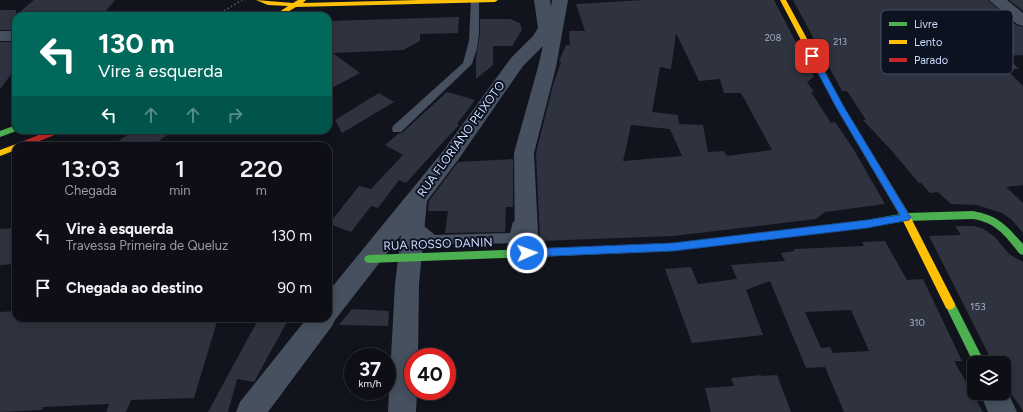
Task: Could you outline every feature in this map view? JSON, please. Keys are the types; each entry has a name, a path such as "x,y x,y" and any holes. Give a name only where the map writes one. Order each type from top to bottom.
{"street":[{"path":"259,0 268,3 495,0"},
{"name":"RUA FLORIANO PEIXOTO","path":"402,412 409,258 415,225 416,200 451,155 517,62 540,39 546,28 542,0"},
{"path":"527,253 524,153 547,67 560,0"},
{"path":"783,0 840,107 906,217 976,356"},
{"path":"997,0 1009,10"},
{"path":"283,12 299,2"},
{"path":"1013,13 1023,21"},
{"path":"0,36 12,36"},
{"path":"517,62 547,67"},
{"path":"0,134 12,130"},
{"path":"28,142 48,134"},
{"path":"0,153 12,148"},
{"path":"332,301 339,283 369,259 416,200"},
{"name":"RUA ROSSO DANIN","path":"369,259 673,247 859,225 906,217 973,215 984,217 1002,226 1023,251"},
{"path":"250,412 320,322"},
{"path":"997,400 1003,412"}],"lane":[{"path":"397,129 467,64 473,51 476,27 475,1"},
{"path":"415,225 432,240 516,238 518,157"}],"path":[{"path":"224,12 243,0"}],"building":[{"path":"34,0 115,0 105,12 20,12"},
{"path":"644,0 774,0 814,77 807,82 814,92 811,92 831,123 835,122 854,150 885,204 825,212 816,219 673,236 540,241 536,153 553,85 561,62 559,61 566,45 570,45 569,31 585,31 576,4","holes":["676,33 699,81 720,79 724,93 741,93 772,150 727,156 724,151 708,152 703,125 679,124 678,115 652,112 660,67 671,69","631,125 670,129 682,156 623,161"]},
{"path":"793,0 988,0 999,10 881,10 881,74 1011,74 1023,86 1023,185 1006,187 1023,203 1023,233 1012,220 1002,213 977,205 951,204 938,192 930,193 921,183 919,183 863,120 866,120 847,91 842,91"},
{"path":"1009,0 1023,0 1023,11"},
{"path":"0,10 16,10 16,12 12,12 12,30 0,30"},
{"path":"459,17 458,33 420,34 420,41 403,50 333,53 360,73 332,88 332,21"},
{"path":"480,19 510,19 520,23 522,30 512,46 493,46 493,65 476,79 476,58 480,33"},
{"path":"1013,22 1023,27 1023,55 1013,56"},
{"path":"0,42 12,42 12,73 0,89"},
{"path":"1013,63 1019,69 1013,69"},
{"path":"447,92 475,100 457,124 459,125 406,183 399,180 378,208 371,206 351,232 332,225 332,220 359,186 371,189 403,155 385,145 398,134 402,133"},
{"path":"379,93 394,102 342,133 335,120"},
{"path":"129,134 169,134 157,142 117,142"},
{"path":"513,159 513,207 506,207 505,232 445,233 448,211 428,211 429,201 458,162"},
{"path":"955,226 973,226 982,228 995,237 1009,254 1023,262 1023,411 1011,393 1011,356 989,356 929,236 961,235"},
{"path":"12,228 12,264 0,265 0,229"},
{"path":"885,241 907,280 923,279 962,361 954,361 967,384 967,400 976,400 983,412 844,412 825,367 806,368 770,281 746,290 763,335 692,343 665,269 691,267 698,284 737,279 731,265 785,261 781,253 794,251 794,249 864,246 862,242","holes":["851,310 869,351 833,353 830,347 821,348 805,312"]},
{"path":"352,309 389,311 388,326 339,325"},
{"path":"12,311 12,322 217,322 194,398 131,400 126,412 106,412 109,404 43,407 42,410 0,412 0,312"},
{"path":"257,322 287,322 254,382 237,379 228,412 208,412"},
{"path":"777,375 791,412 711,412 705,388 734,386 731,378"}],"traffic: fast":[{"path":"0,134 12,130"},
{"path":"866,224 906,217 973,215 985,217 1002,226 1023,251"},
{"path":"369,259 532,253"},
{"path":"950,305 976,356"}],"traffic: slow":[{"path":"259,0 268,3 295,5"},
{"path":"283,12 303,0"},
{"path":"295,5 495,0"},
{"path":"783,0 840,107 906,217 950,305"},
{"path":"0,153 12,148"},
{"path":"532,253 673,247 866,224"}],"traffic: jam":[{"path":"29,142 49,134"}],"route":[{"path":"527,253 673,247 867,224 906,217 840,107 812,56"}]}
